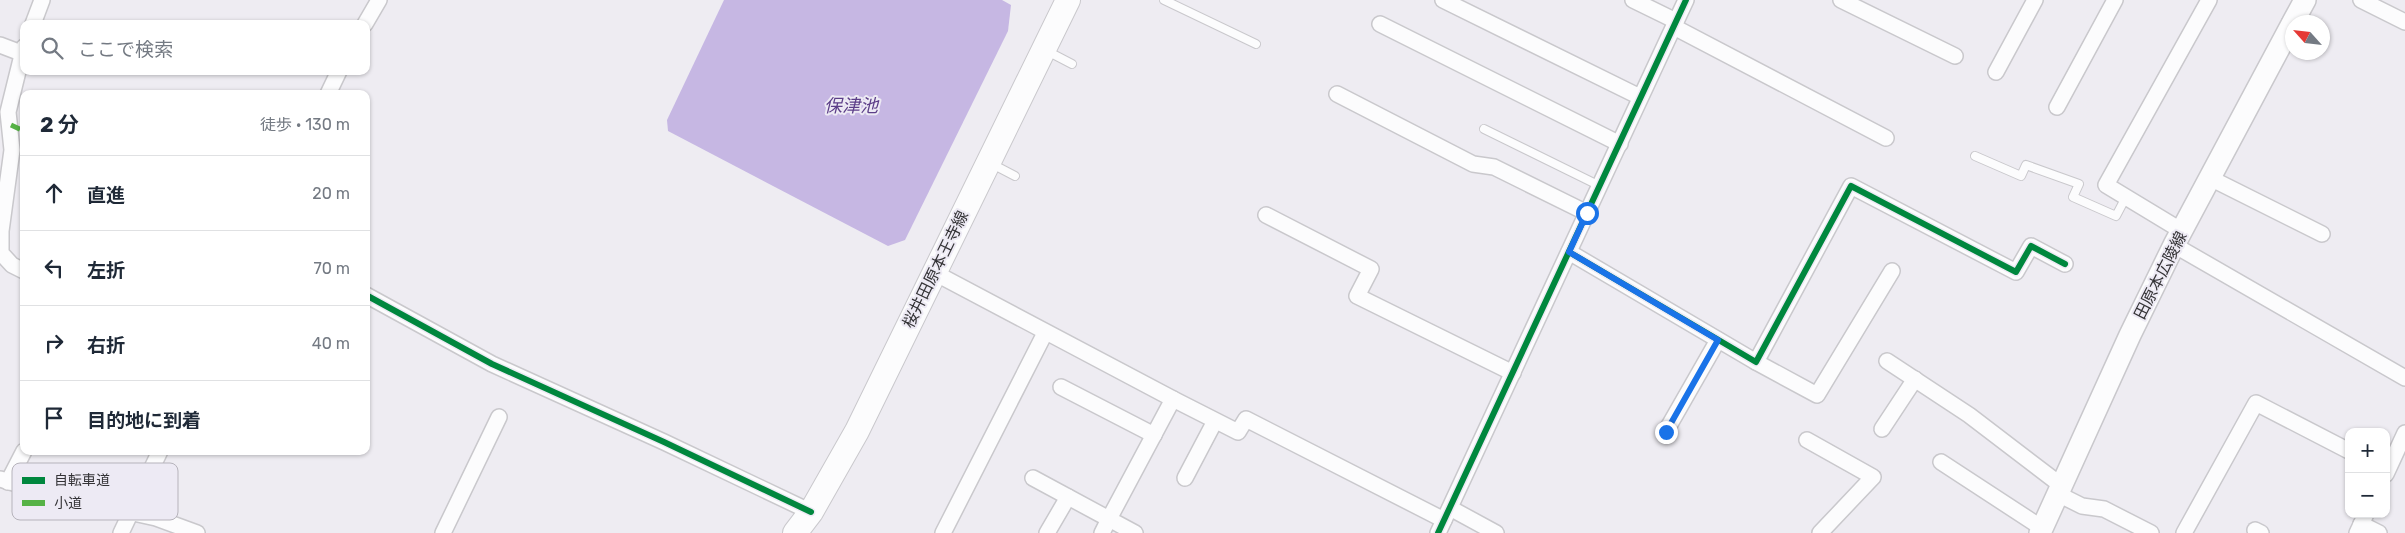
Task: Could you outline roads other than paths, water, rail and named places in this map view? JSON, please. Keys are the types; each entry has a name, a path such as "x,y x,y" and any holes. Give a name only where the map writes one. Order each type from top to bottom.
{"main road":[{"name":"桜井田原本王寺線","path":"795,533 811,512 857,431 933,272 1068,0"},
{"name":"田原本広陵線","path":"2297,15 2305,0"},
{"name":"田原本広陵線","path":"2041,531 2130,335 2178,238 2285,38"}],"street":[{"path":"34,20 42,0"},
{"path":"367,20 379,0"},
{"path":"1443,0 1640,97"},
{"path":"1633,0 1886,138"},
{"path":"1444,520 1686,0"},
{"path":"1841,0 1955,56"},
{"path":"1996,72 2035,0"},
{"path":"2057,107 2115,0"},
{"path":"2209,0 2106,185 2126,197 2178,238 2405,378"},
{"path":"2362,0 2405,22"},
{"path":"1380,24 1620,144"},
{"path":"0,44 20,49"},
{"path":"20,67 5,123 12,150 1,231 2,253 12,265 20,269"},
{"path":"330,90 337,75"},
{"path":"1337,94 1473,164 1494,167 1587,213"},
{"path":"2210,178 2322,234"},
{"path":"1756,362 1851,186 2016,272 2031,246 2065,264"},
{"path":"1266,215 1371,268 1357,296 1513,373"},
{"path":"1569,252 1756,362 1817,395 1892,271"},
{"path":"933,272 1044,333 1238,432 1246,419 1444,520 1496,533"},
{"path":"370,297 492,364 664,442 811,512"},
{"path":"943,533 1044,333"},
{"path":"1666,432 1718,340"},
{"path":"1886,361 1969,415 2082,506 2104,509 2151,533"},
{"path":"1882,429 1915,379"},
{"path":"1061,387 1154,435"},
{"path":"1106,526 1172,399"},
{"path":"2184,533 2256,403 2345,449"},
{"path":"443,533 499,417"},
{"path":"1185,478 1215,421"},
{"path":"2390,468 2402,450 2405,433"},
{"path":"1808,440 1873,477 1820,533"},
{"path":"1941,462 2041,531"},
{"path":"4,480 12,468"},
{"path":"1033,478 1068,497 1106,526 1134,533"},
{"path":"1047,533 1068,497"},
{"path":"121,533 128,520"},
{"path":"157,520 197,533"},
{"path":"2361,524 2379,533"}],"lane":[{"path":"1164,0 1256,44"},
{"path":"1043,49 1072,64"},
{"path":"1484,129 1600,186"},
{"path":"1974,156 2021,176 2026,165 2078,184 2073,197 2116,216 2126,197"},
{"path":"988,162 1015,176"}],"water":[{"name":"保津池","path":"724,0 1002,0 1011,5 1008,31 905,240 888,246 668,131 667,120"}]}
